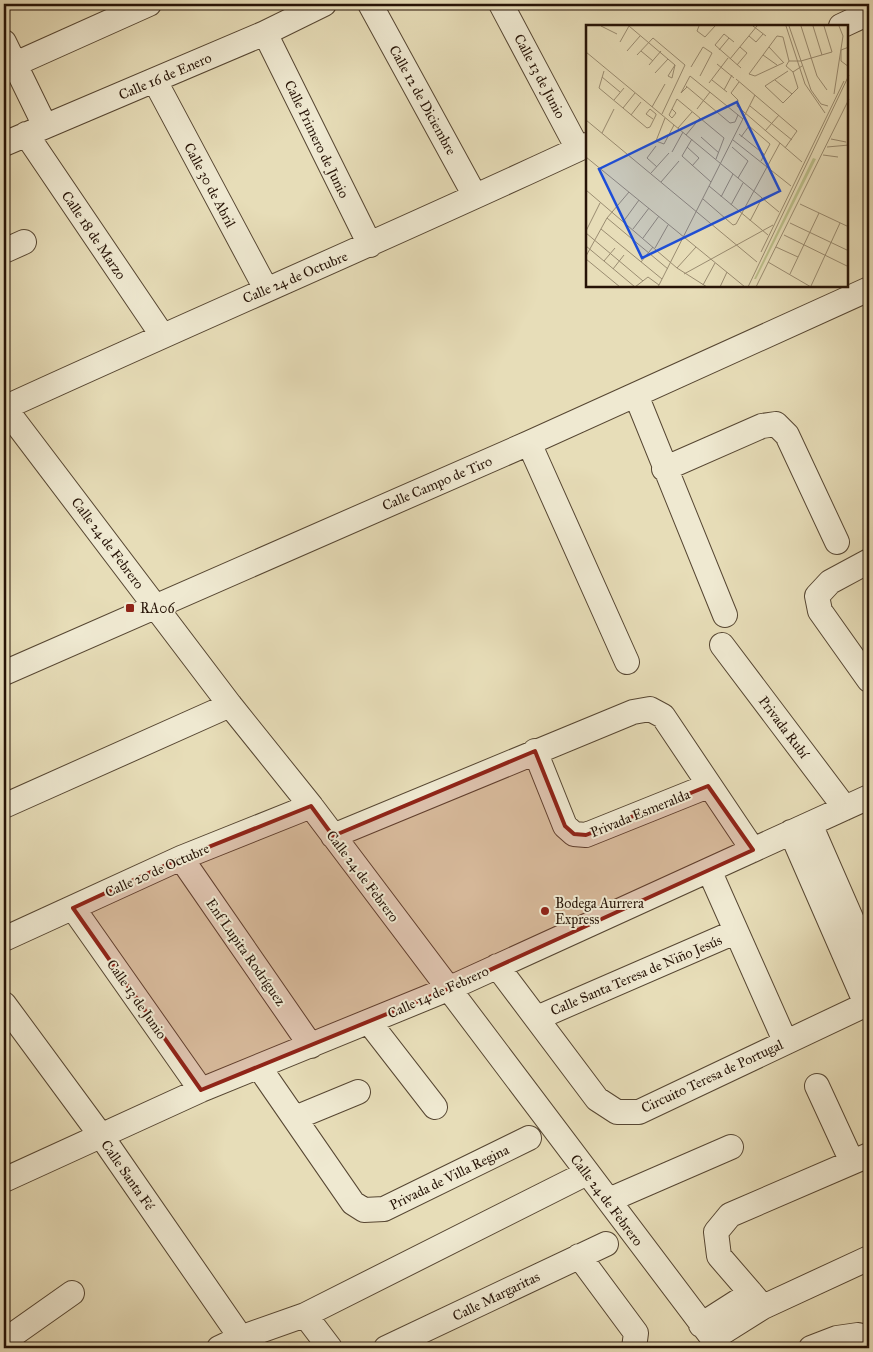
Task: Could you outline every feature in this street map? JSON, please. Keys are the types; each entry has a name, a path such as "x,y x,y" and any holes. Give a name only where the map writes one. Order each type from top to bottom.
{"street":[{"path":"9,66 149,4"},
{"name":"Calle 16 de Enero","path":"4,144 264,33 324,4"},
{"name":"Calle 12 de Diciembre","path":"370,4 475,196"},
{"name":"Calle 13 de Junio","path":"501,4 582,147"},
{"path":"843,25 869,13"},
{"name":"Calle Primero de Junio","path":"264,33 370,245"},
{"name":"Calle 18 de Marzo","path":"4,42 9,66 36,130 162,335"},
{"name":"Calle 30 de Abril","path":"155,80 266,289"},
{"name":"Calle 24 de Octubre","path":"4,408 162,335 370,245 582,147"},
{"name":"Calle Campo de Tiro","path":"4,672 529,443 869,289"},
{"path":"636,395 664,469 725,615"},
{"name":"Calle 24 de Febrero","path":"4,408 230,705 312,806 711,1338"},
{"path":"664,469 762,426 776,424 787,435 837,542"},
{"path":"529,443 627,662"},
{"path":"869,560 830,582 817,596 820,611 869,680"},
{"name":"Privada Rubí","path":"722,646 845,808"},
{"path":"4,806 230,705"},
{"name":"Privada Esmeralda","path":"333,836 534,751 633,712 650,709 663,716 752,850"},
{"name":"Privada Esmeralda","path":"534,751 566,826 574,834 586,835 708,786"},
{"name":"Calle 14 de Febrero","path":"5,1177 102,1137 201,1090 448,989 869,797"},
{"name":"Calle 20 de Octubre","path":"4,939 181,858 312,806"},
{"path":"800,828 869,959"},
{"path":"800,828 868,1004"},
{"name":"Enf Lupita Rodríguez","path":"181,858 311,1046"},
{"path":"709,870 785,1041"},
{"name":"Calle 13 de Junio","path":"73,908 201,1090"},
{"name":"Calle Santa Teresa de Niño Jesús","path":"537,1018 735,932"},
{"name":"Circuito Teresa de Portugal","path":"497,966 597,1099 617,1112 639,1112 785,1041 868,1004"},
{"name":"Calle Santa Fé","path":"4,1004 102,1137 244,1343"},
{"path":"369,1022 435,1107"},
{"name":"Privada de Villa Regina","path":"259,1067 352,1203 364,1210 384,1209 529,1138"},
{"path":"757,1300 719,1256 716,1232 730,1215 861,1159 817,1086"},
{"path":"295,1118 358,1092"},
{"path":"609,1200 731,1147"},
{"path":"219,1348 244,1343 305,1315 587,1173"},
{"name":"Calle Margaritas","path":"386,1348 606,1244"},
{"path":"579,1256 636,1333 634,1348"},
{"path":"711,1338 757,1300 869,1258"},
{"path":"4,1341 72,1293"},
{"path":"305,1315 330,1348"},
{"path":"811,1348 838,1338 858,1335 869,1345"}],"highlighted area":[{"path":"535,751 565,826 574,834 586,835 708,786 753,850 448,989 201,1090 73,908 181,858 311,806 333,836"}],"place":[{"name":"RA06","path":"130,608"},
{"name":"Bodega Aurrera Express","path":"545,911"}]}
